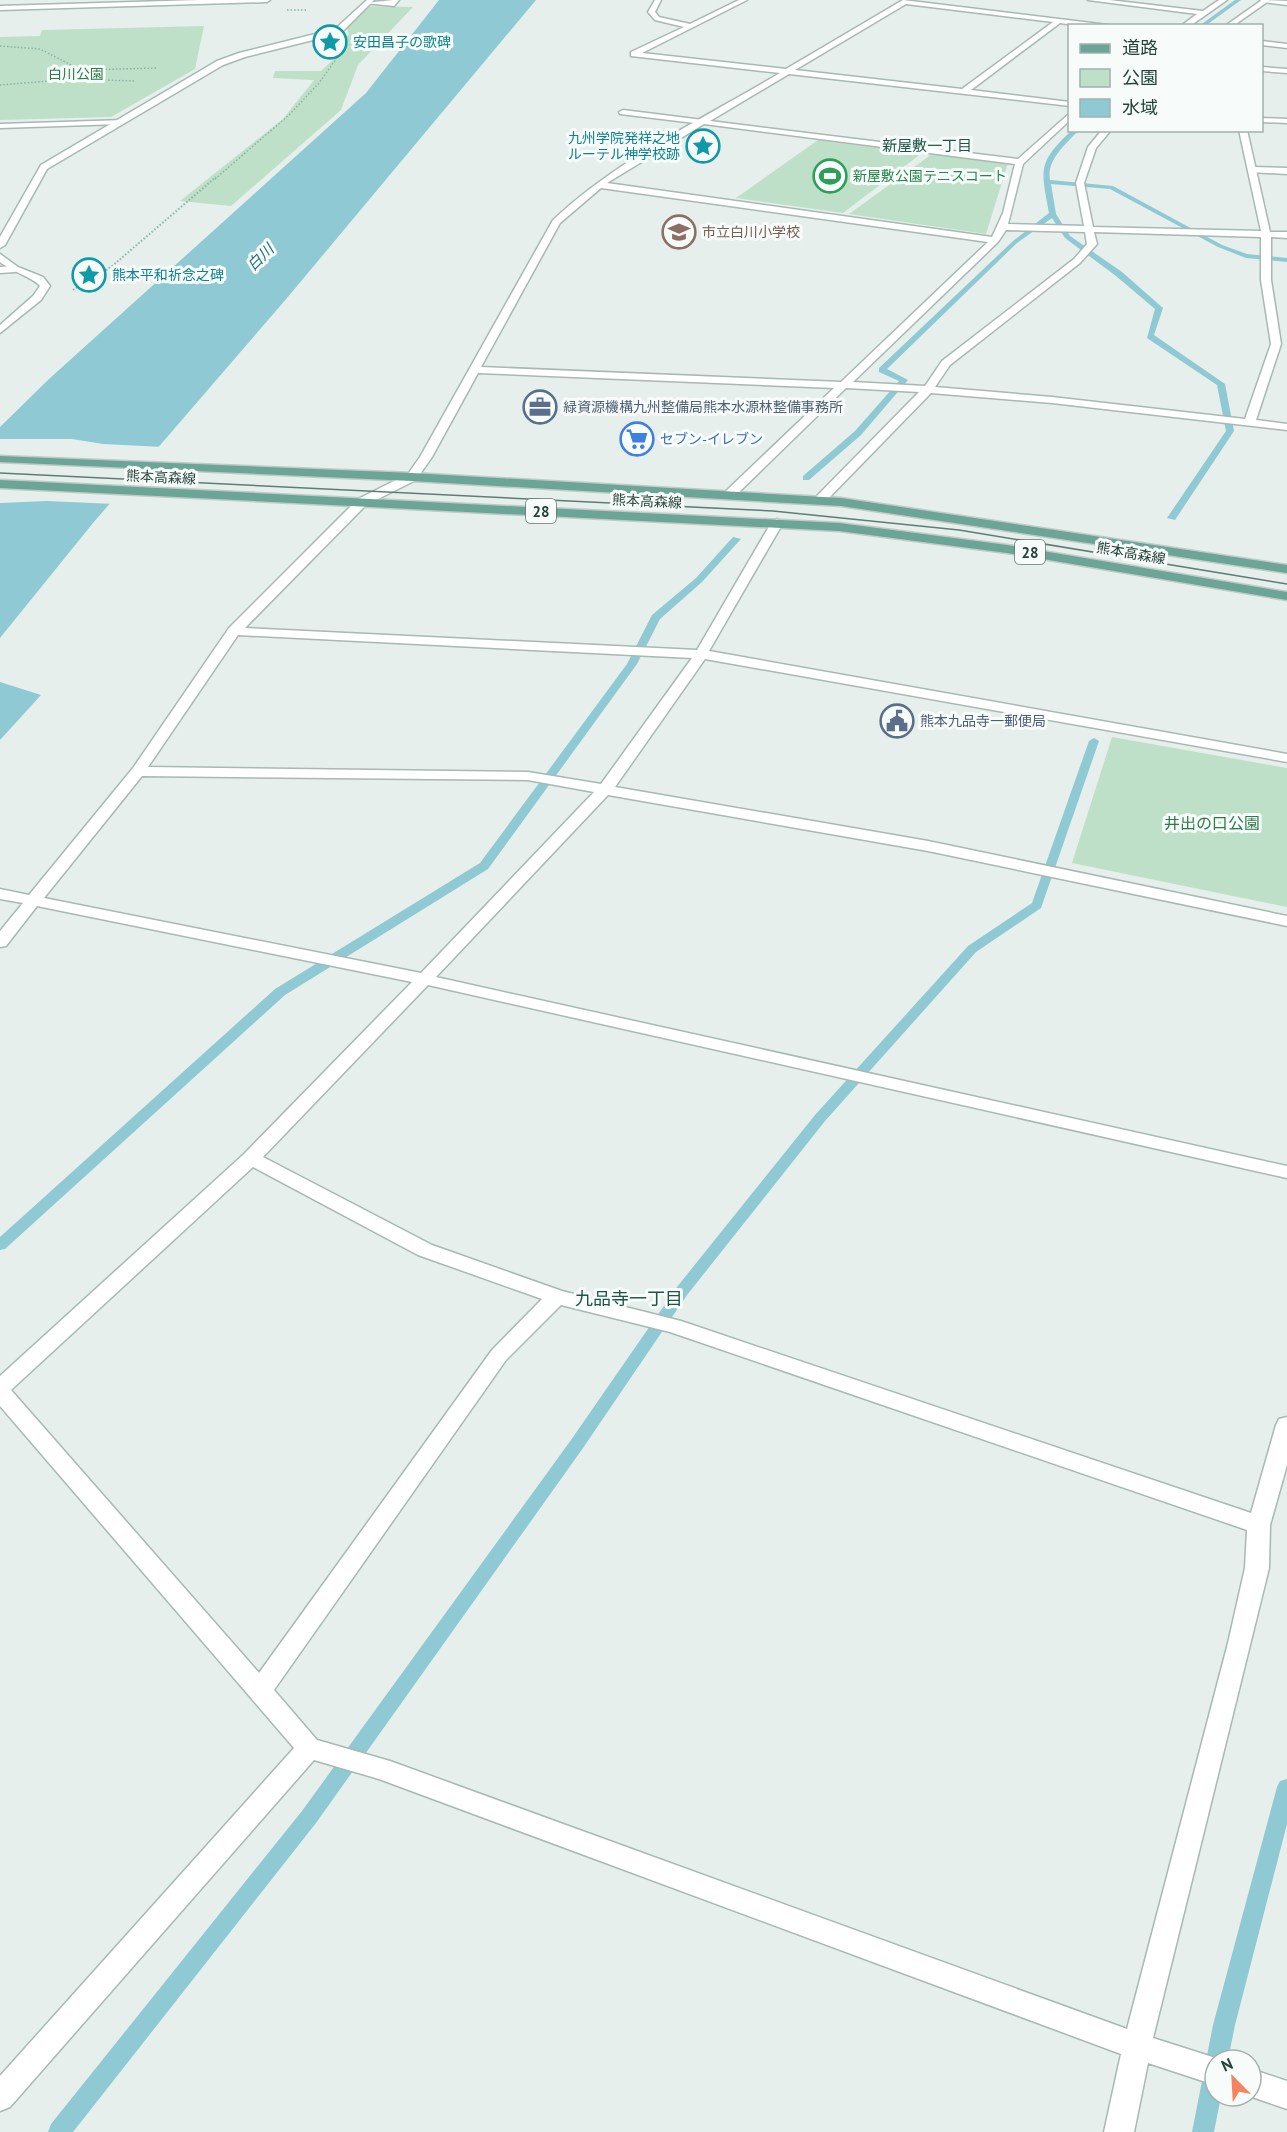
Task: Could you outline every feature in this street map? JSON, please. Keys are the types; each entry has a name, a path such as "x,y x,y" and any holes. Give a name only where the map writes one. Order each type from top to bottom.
{"main road":[{"name":"熊本高森線","path":"0,459 412,477 820,500 1100,538 1287,569"},
{"name":"熊本高森線","path":"0,484 774,523 938,538 1287,596"}],"street":[{"path":"0,8 72,3 267,0"},
{"path":"658,0 651,12 657,19 692,26"},
{"path":"744,0 634,54 1068,104"},
{"path":"1091,0 1204,13"},
{"path":"1187,24 1224,0"},
{"path":"1231,24 1265,0 1287,3"},
{"path":"0,942 138,771 234,631 362,502 412,477 426,458 556,222 580,196 600,185 628,164 791,71 906,1 1087,24"},
{"path":"0,245 44,166 220,63 242,55 338,31 370,2 397,2"},
{"path":"965,91 1058,21"},
{"path":"1263,43 1287,46"},
{"path":"1263,69 1287,71"},
{"path":"623,112 1020,162"},
{"path":"730,494 995,240 1005,227 1020,162 1068,117"},
{"path":"1263,120 1287,121"},
{"path":"0,126 121,122"},
{"path":"820,500 928,390 946,363 1077,261 1092,244 1091,229 1080,183 1092,147 1105,132"},
{"path":"1242,132 1266,234 1266,280 1276,344 1248,421"},
{"path":"1252,170 1287,171"},
{"path":"600,185 995,240"},
{"path":"1005,227 1287,235"},
{"path":"0,257 15,269 40,279 45,286 37,298 0,330"},
{"path":"0,270 15,269"},
{"path":"473,370 893,387 1209,416 1287,427"},
{"path":"774,523 701,654 606,788 251,1158 0,1390 309,1748 381,1769 483,1805 1137,2046 1203,2067"},
{"path":"234,631 701,654 1287,758"},
{"path":"138,771 528,776 928,846 1287,921"},
{"path":"0,894 424,979 1287,1172"},
{"path":"251,1158 425,1250 557,1297 674,1326 1259,1525"},
{"path":"260,1690 499,1355 557,1297"},
{"path":"1119,2132 1137,2046 1240,1643 1257,1568 1259,1525 1287,1425"},
{"path":"0,2097 309,1748"},
{"path":"1263,2087 1287,2095"}],"path":[{"path":"0,46 41,49 103,80 137,81"},
{"path":"72,291 111,267 289,116 319,83 340,54"},
{"path":"0,85 49,81 81,70 159,68"}],"green space":[{"path":"359,6 413,7 358,65 341,110 231,206 180,201 283,119 314,80 273,78 275,71 321,71 338,55 345,41 331,41 349,35 345,22"},
{"name":"白川公園","path":"204,26 195,69 111,117 0,120 0,37 40,36 42,30"},
{"name":"新屋敷公園テニスコート","path":"818,140 922,153 843,213 736,198"},
{"path":"932,154 1008,163 986,234 849,214"},
{"name":"井出の口公園","path":"1112,737 1287,768 1287,907 1072,863"}],"water":[{"name":"白川","path":"439,0 536,0 287,298 93,523 0,638 0,427 49,379 366,93"},
{"path":"0,682 41,695 0,740"}],"pier":[{"path":"0,439 72,439 103,444 163,447 114,504 47,501 0,503"}],"waterway":[{"path":"1204,24 1238,0"},
{"path":"1053,214 1045,172 1057,148 1074,132"},
{"path":"1047,182 1111,187 1220,246 1246,256 1287,260"},
{"path":"806,478 858,433 904,380 882,370 1015,242 1053,214"},
{"path":"1053,214 1067,237 1119,274 1159,308 1150,336 1221,384 1230,431 1172,518"},
{"path":"0,1245 280,992 484,866 632,664 656,617 699,580 736,539"},
{"path":"59,2132 309,1817 577,1444 682,1291 820,1118 972,949 1037,905 1094,741"},
{"path":"1219,2048 1287,1787"},
{"path":"1203,2132 1208,2108"}],"tram line":[{"path":"0,473 773,511 959,530 1287,584"}],"place":[{"name":"安田昌子の歌碑","path":"330,42"},
{"name":"九州学院発祥之地 ルーテル神学校跡","path":"703,146"},
{"name":"新屋敷公園テニスコート","path":"830,176"},
{"name":"市立白川小学校","path":"679,232"},
{"name":"熊本平和祈念之碑","path":"89,275"},
{"name":"緑資源機構九州整備局熊本水源林整備事務所","path":"540,407"},
{"name":"セブン-イレブン","path":"637,439"},
{"name":"熊本九品寺一郵便局","path":"897,721"}],"district":[{"name":"新屋敷一丁目","path":"927,145"},
{"name":"九品寺一丁目","path":"629,1298"}]}
